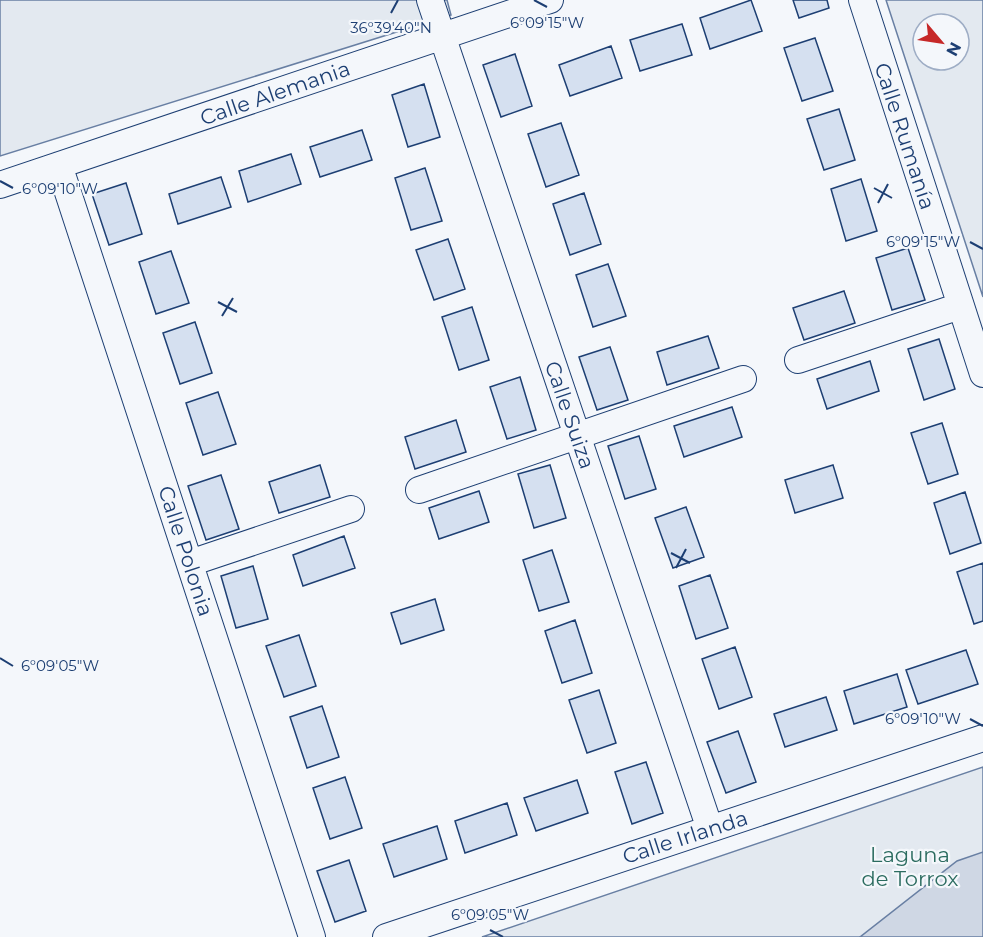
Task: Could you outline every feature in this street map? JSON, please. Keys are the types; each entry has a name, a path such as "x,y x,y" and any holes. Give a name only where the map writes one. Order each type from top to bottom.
{"street":[{"name":"Calle Suiza","path":"430,0 710,829"},
{"name":"Calle Alemania","path":"0,185 550,0"},
{"name":"Calle Rumanía","path":"862,0 983,374"},
{"name":"Calle Polonia","path":"59,165 312,937"},
{"path":"798,360 960,306"},
{"path":"419,490 743,379"},
{"path":"190,563 351,509"},
{"name":"Calle Irlanda","path":"386,937 983,738"}],"green space":[{"path":"0,0 447,0 451,15 0,156"},
{"path":"886,0 983,0 983,297"},
{"name":"Laguna de Torrox","path":"983,767 983,937 482,937"}],"shaded area":[{"name":"Laguna de Torrox","path":"983,852 983,937 860,937 957,861"}],"building":[{"path":"751,0 762,31 710,49 700,18"},
{"path":"793,0 827,0 829,8 799,18"},
{"path":"682,24 692,55 640,71 630,40"},
{"path":"815,38 833,91 802,101 784,48"},
{"path":"611,46 622,78 570,96 559,65"},
{"path":"515,54 532,106 501,117 483,65"},
{"path":"424,84 440,137 408,147 392,95"},
{"path":"839,109 855,160 824,170 807,119"},
{"path":"561,123 579,175 546,187 528,134"},
{"path":"362,130 372,160 320,177 310,147"},
{"path":"291,154 301,184 248,202 239,171"},
{"path":"425,168 442,221 411,230 395,178"},
{"path":"221,177 231,207 178,224 169,194"},
{"path":"861,179 877,231 846,241 831,189"},
{"path":"126,183 142,234 109,245 92,194"},
{"path":"584,193 601,244 570,255 553,204"},
{"path":"448,239 465,289 434,300 416,250"},
{"path":"908,248 925,300 892,310 876,258"},
{"path":"171,251 189,303 156,314 139,262"},
{"path":"608,264 626,316 593,327 576,275"},
{"path":"844,291 855,323 804,340 793,308"},
{"path":"472,307 489,360 459,370 442,317"},
{"path":"195,322 212,373 180,384 163,333"},
{"path":"708,336 719,368 667,385 657,352"},
{"path":"939,339 955,389 924,400 908,349"},
{"path":"610,347 628,400 597,410 579,357"},
{"path":"870,361 879,391 827,409 817,379"},
{"path":"520,377 536,430 507,439 490,387"},
{"path":"218,392 236,444 203,455 186,403"},
{"path":"732,407 742,437 684,457 674,426"},
{"path":"456,420 466,452 415,469 405,437"},
{"path":"942,423 958,474 928,484 911,433"},
{"path":"639,436 656,489 625,499 608,446"},
{"path":"320,465 330,497 279,513 269,482"},
{"path":"550,465 566,518 534,528 518,474"},
{"path":"833,465 843,498 795,513 785,480"},
{"path":"221,475 239,529 206,540 188,486"},
{"path":"479,491 489,522 439,539 429,508"},
{"path":"965,492 981,543 950,554 934,503"},
{"path":"686,507 704,557 673,568 655,518"},
{"path":"344,536 355,568 303,586 293,555"},
{"path":"552,550 569,602 539,611 523,560"},
{"path":"983,563 983,621 974,624 957,572"},
{"path":"253,566 268,619 236,628 221,576"},
{"path":"710,575 728,628 696,639 679,586"},
{"path":"435,599 444,630 401,644 391,613"},
{"path":"575,620 592,673 562,683 545,631"},
{"path":"299,635 316,686 284,697 266,646"},
{"path":"735,647 752,697 719,709 702,659"},
{"path":"966,650 978,684 918,704 906,670"},
{"path":"897,674 907,707 854,724 844,691"},
{"path":"599,690 616,743 587,753 569,700"},
{"path":"826,697 837,730 785,747 774,714"},
{"path":"322,706 339,757 307,768 290,717"},
{"path":"738,731 756,782 726,793 707,742"},
{"path":"646,762 663,813 632,824 615,772"},
{"path":"345,777 362,828 330,839 313,788"},
{"path":"577,780 588,813 536,831 524,798"},
{"path":"507,803 517,835 465,853 455,821"},
{"path":"437,826 447,859 394,877 383,844"},
{"path":"349,860 366,911 335,922 317,871"}]}
